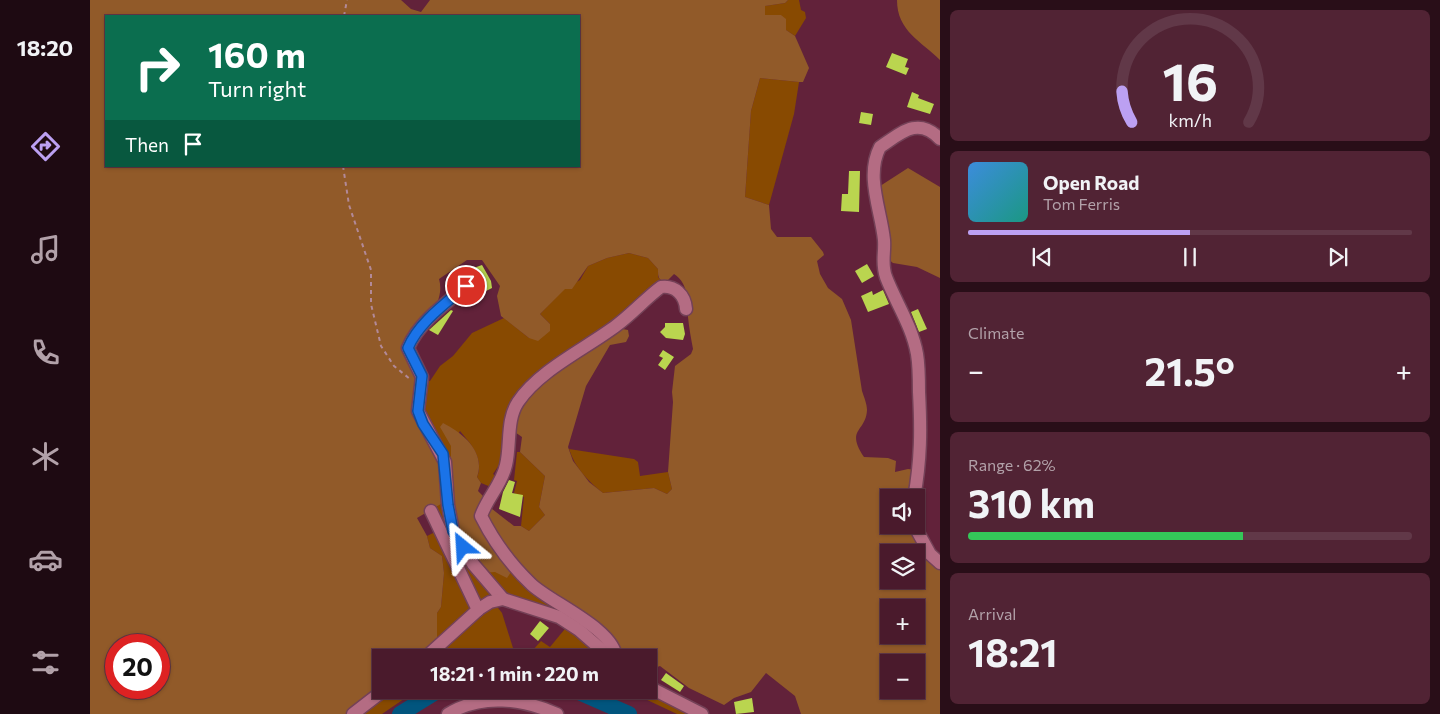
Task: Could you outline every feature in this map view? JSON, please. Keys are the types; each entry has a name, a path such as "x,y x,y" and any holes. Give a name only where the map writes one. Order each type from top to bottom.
{"street":[{"path":"916,489 921,460 918,356 913,335 886,277 882,261 885,253 884,238 875,189 874,166 880,147 914,128 923,127 940,139"},
{"path":"466,286 430,318 411,341 408,348 422,376 418,411 445,462 448,505 453,531 473,564 504,600"},
{"path":"614,649 593,627 532,586 514,567 488,531 481,516 485,503 501,480 506,466 512,416 516,404 524,392 618,324 661,288 676,290 682,294 686,308"},
{"path":"431,511 478,610"},
{"path":"919,534 930,554 940,563"},
{"path":"434,649 478,610 490,602 504,600 559,617 579,630 600,649"},
{"path":"657,691 702,714"},
{"path":"353,714 372,699"},
{"path":"448,714 483,701 511,700 534,704 557,714"},
{"path":"525,714 534,704"}],"path":[{"path":"344,15 347,0"},
{"path":"343,167 349,205 370,270 371,304 382,346 394,366 411,380 420,394"}],"shaded area":[{"path":"90,0 401,0 411,9 421,12 430,0 788,0 785,3 765,6 765,15 781,15 786,19 786,30 795,36 809,68 803,82 760,78 751,111 745,197 769,205 771,229 777,237 811,237 823,252 824,255 817,261 820,274 828,288 842,299 851,320 862,391 867,408 866,417 856,436 856,441 864,457 888,458 896,461 895,472 908,469 916,470 912,489 880,489 880,534 918,534 940,565 940,714 801,714 795,696 766,673 751,692 734,698 724,705 689,688 660,666 657,667 657,649 610,649 533,584 483,516 487,505 514,526 521,526 529,531 545,515 539,507 545,476 520,452 522,437 512,430 526,394 617,328 628,330 629,336 626,342 610,345 586,386 568,447 573,461 589,482 603,493 654,488 667,494 672,489 668,472 675,366 691,354 693,349 686,293 683,283 674,274 666,282 663,281 659,278 658,269 648,258 629,253 607,258 588,266 572,289 565,289 540,314 550,324 550,331 538,341 529,338 501,316 497,296 500,286 482,260 467,260 439,279 440,288 436,305 432,313 409,341 418,369 417,398 439,451 446,501 417,518 427,536 430,548 442,556 444,573 441,607 437,613 437,643 430,649 372,649 372,696 348,714 90,714"},
{"path":"788,0 799,0 801,10 805,12 806,18 795,36 786,30 781,15 765,15 765,6 785,3"},
{"path":"897,0 940,0 940,60 906,28 898,11"},
{"path":"760,78 799,82 794,114 769,205 745,197 751,111"},
{"path":"908,168 940,187 940,278 917,267 893,263 887,258 877,188"},
{"path":"629,253 648,258 658,269 658,277 661,280 656,288 538,378 501,462 493,474 499,479 491,487 481,483 477,477 479,464 476,452 460,431 451,446 451,457 447,459 422,420 424,381 430,381 440,366 453,356 472,333 504,318 529,338 550,324 540,314 565,288 580,280 588,266 607,258"},
{"path":"443,423 458,432 471,444 478,459 477,477 481,483 478,491 484,497 479,516 513,569 507,578 495,572 481,573 458,538 447,459 451,457 451,446 440,427"},
{"path":"569,449 634,459 638,462 640,476 668,472 672,489 667,494 654,488 603,493 583,474"},
{"path":"517,452 520,452 545,476 539,507 545,515 529,531 521,526 524,497 514,493 517,481 514,480"},
{"path":"446,501 496,596 483,603 476,600 433,507"},
{"path":"437,531 471,604 471,612 437,643 437,613 441,607 444,573 442,556 430,548 427,536"},
{"path":"513,569 581,628 506,596 481,573"},
{"path":"495,604 502,613 513,648 519,649 439,649"},
{"path":"569,624 599,649 534,649 541,641 550,647"},
{"path":"657,694 699,714 677,714 645,699 657,699"},
{"path":"377,699 404,699 382,714 358,714"}],"building":[{"path":"892,53 908,59 905,67 909,68 906,75 886,67"},
{"path":"912,92 919,95 918,98 934,104 930,114 907,107"},
{"path":"861,112 873,114 871,125 859,123"},
{"path":"849,171 860,171 859,212 841,211 842,194 848,194"},
{"path":"867,264 874,276 862,283 855,271"},
{"path":"482,265 491,281 492,288 480,294 471,269"},
{"path":"883,290 889,304 868,312 861,296 872,291 873,295"},
{"path":"918,309 927,329 919,332 911,312"},
{"path":"451,310 453,311 438,335 429,330"},
{"path":"665,323 683,323 685,334 683,340 666,338 660,332 665,327"},
{"path":"663,350 674,357 665,370 658,365 663,358 659,356"},
{"path":"509,480 515,482 512,493 523,495 520,517 499,509 503,492"},
{"path":"540,621 549,628 538,641 530,634"},
{"path":"666,673 684,686 680,692 661,680"},
{"path":"752,698 754,712 736,714 734,702"}],"waterway":[{"path":"400,714 424,699"},
{"path":"595,699 629,714"}],"route":[{"path":"463,547 453,531 448,505 443,454 423,424 418,411 422,376 408,348 411,341 430,318 466,286"}]}
